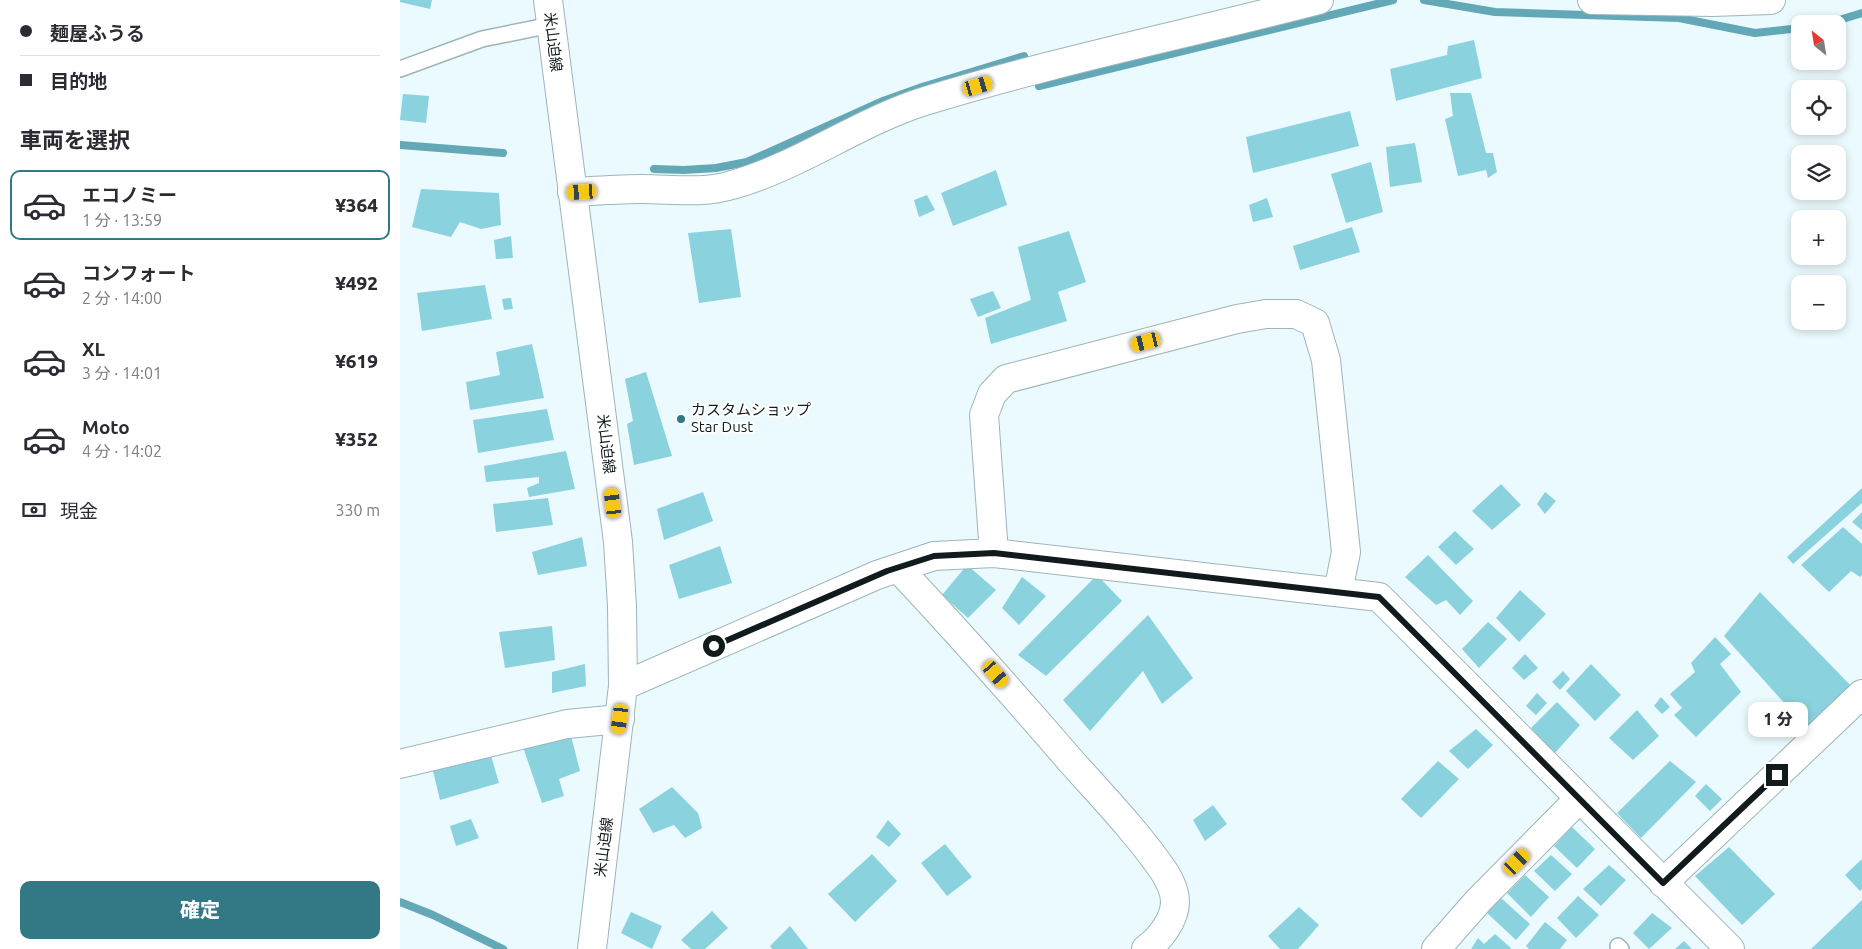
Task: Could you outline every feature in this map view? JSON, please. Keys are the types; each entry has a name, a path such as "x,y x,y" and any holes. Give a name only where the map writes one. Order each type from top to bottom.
{"street":[{"path":"571,184 698,191 730,186 766,174 887,116 923,102 1241,10 1319,0"},
{"path":"1592,0 1712,2 1771,0"},
{"name":"米山迫線","path":"550,12 618,542 622,606 623,686 592,949"},
{"path":"994,553 984,415 992,394 1006,379 1236,319 1266,314 1296,314 1315,323 1326,360 1346,552 1338,592"},
{"path":"623,686 876,575 934,556 994,553 1379,597 1730,949"},
{"path":"898,568 970,645 1134,833 1164,872 1172,886 1175,902 1172,916 1162,933 1146,949"},
{"path":"1663,883 1862,694"},
{"path":"400,764 567,724 620,719"},
{"path":"1436,949 1479,900 1579,799"}],"lane":[{"path":"400,69 550,12"}],"building":[{"path":"400,0 432,0 430,9 400,2"},
{"path":"1474,40 1482,78 1396,101 1390,69 1447,55 1448,46"},
{"path":"1450,93 1471,93 1486,153 1493,153 1497,172 1488,178 1486,170 1458,176 1445,119 1453,116"},
{"path":"403,94 429,96 426,123 400,120"},
{"path":"1350,111 1359,146 1253,173 1246,137"},
{"path":"1415,143 1422,182 1390,187 1386,147"},
{"path":"1371,162 1383,212 1346,223 1331,174"},
{"path":"996,170 1007,205 953,226 941,193"},
{"path":"421,189 499,193 501,225 481,229 460,222 451,237 412,227"},
{"path":"927,195 935,210 919,217 914,200"},
{"path":"1267,198 1273,217 1253,222 1249,205"},
{"path":"1352,227 1360,252 1300,270 1293,246"},
{"path":"731,229 741,297 699,303 688,233"},
{"path":"1069,231 1086,282 1058,292 1067,321 991,344 985,318 1031,300 1018,247"},
{"path":"511,236 513,258 496,259 494,240"},
{"path":"485,285 492,319 422,331 417,293"},
{"path":"993,291 1001,308 978,317 970,299"},
{"path":"511,298 513,309 504,310 502,299"},
{"path":"532,344 544,398 470,410 466,382 500,375 496,352"},
{"path":"646,372 672,456 634,465 627,424 633,421 625,379"},
{"path":"547,409 554,440 478,453 473,420"},
{"path":"566,451 575,489 529,497 527,488 539,483 539,477 486,482 484,466"},
{"path":"1501,484 1521,505 1492,530 1472,511"},
{"path":"1862,488 1862,503 1793,564 1787,557"},
{"path":"703,492 713,521 664,540 657,509"},
{"path":"1545,492 1556,501 1545,514 1537,504"},
{"path":"548,498 553,525 496,532 493,504"},
{"path":"1862,512 1862,530 1852,522"},
{"path":"1843,527 1862,544 1862,575 1860,577 1851,571 1829,592 1801,565"},
{"path":"1455,531 1474,549 1456,565 1438,547"},
{"path":"582,537 587,566 538,575 532,552"},
{"path":"720,546 732,583 679,599 669,565"},
{"path":"1428,555 1473,601 1460,615 1446,600 1436,605 1405,577"},
{"path":"967,565 996,590 968,618 942,595"},
{"path":"1097,575 1122,601 1046,676 1018,655"},
{"path":"1022,577 1046,596 1019,625 1002,608"},
{"path":"1520,590 1546,614 1519,642 1496,618"},
{"path":"1760,592 1852,687 1799,740 1788,728 1796,716 1724,636"},
{"path":"1148,615 1193,678 1162,704 1143,671 1090,731 1063,700"},
{"path":"1488,622 1507,639 1479,668 1462,649"},
{"path":"552,626 555,660 505,668 499,632"},
{"path":"1715,637 1731,654 1720,664 1741,692 1696,737 1674,715 1682,708 1670,694 1695,672 1691,663"},
{"path":"1525,654 1538,668 1524,680 1512,668"},
{"path":"585,664 586,686 552,693 552,672"},
{"path":"1591,664 1621,695 1595,721 1566,691"},
{"path":"1563,671 1570,679 1560,690 1552,682"},
{"path":"1537,693 1547,703 1536,715 1526,706"},
{"path":"1661,697 1670,707 1662,714 1654,706"},
{"path":"1557,702 1580,725 1554,754 1531,728"},
{"path":"1637,710 1659,736 1633,760 1609,738"},
{"path":"569,728 580,771 559,779 564,796 542,803 521,741"},
{"path":"1476,729 1493,745 1468,769 1449,751"},
{"path":"489,749 499,783 440,800 432,767"},
{"path":"1438,761 1459,779 1421,818 1401,799"},
{"path":"1670,761 1696,782 1641,838 1617,813"},
{"path":"1706,784 1722,799 1710,811 1695,796"},
{"path":"672,787 698,813 702,828 685,838 674,825 653,833 639,809"},
{"path":"1213,805 1227,824 1205,841 1193,820"},
{"path":"471,819 479,838 456,846 450,826"},
{"path":"888,820 901,834 889,847 876,837"},
{"path":"1572,827 1595,849 1577,868 1554,846"},
{"path":"945,844 972,877 947,896 921,863"},
{"path":"1729,847 1775,894 1742,925 1695,876"},
{"path":"872,854 897,881 855,922 828,894"},
{"path":"1551,855 1572,874 1555,891 1534,871"},
{"path":"1862,859 1862,889 1860,891 1845,875"},
{"path":"1609,865 1626,880 1601,906 1583,889"},
{"path":"1525,875 1549,897 1531,917 1507,893"},
{"path":"1578,896 1599,915 1576,938 1557,918"},
{"path":"1500,897 1530,924 1516,940 1486,912"},
{"path":"1862,900 1862,949 1811,949"},
{"path":"1299,907 1319,925 1298,949 1280,949 1268,936"},
{"path":"712,911 728,928 705,949 691,949 681,940"},
{"path":"631,912 662,926 652,949 621,933"},
{"path":"1652,913 1672,928 1649,949 1633,933"},
{"path":"1545,922 1567,940 1560,949 1529,949 1526,946"},
{"path":"790,926 808,949 772,949 770,946"},
{"path":"1495,934 1511,948 1471,949 1478,938 1484,944"},
{"path":"1684,941 1692,949 1675,949"}],"waterway":[{"path":"1039,86 1393,0"},
{"path":"1424,0 1495,12 1679,18 1755,33 1791,29"},
{"path":"1846,18 1862,13"},
{"path":"654,169 716,168 747,162 883,101 1024,56"},
{"path":"400,145 503,153"},
{"path":"400,902 433,915 503,949"}],"place":[{"name":"カスタムショップ Star Dust","path":"681,419"}],"route":[{"path":"714,646 876,575 934,556 994,553 1379,597 1663,883 1777,775"}]}
